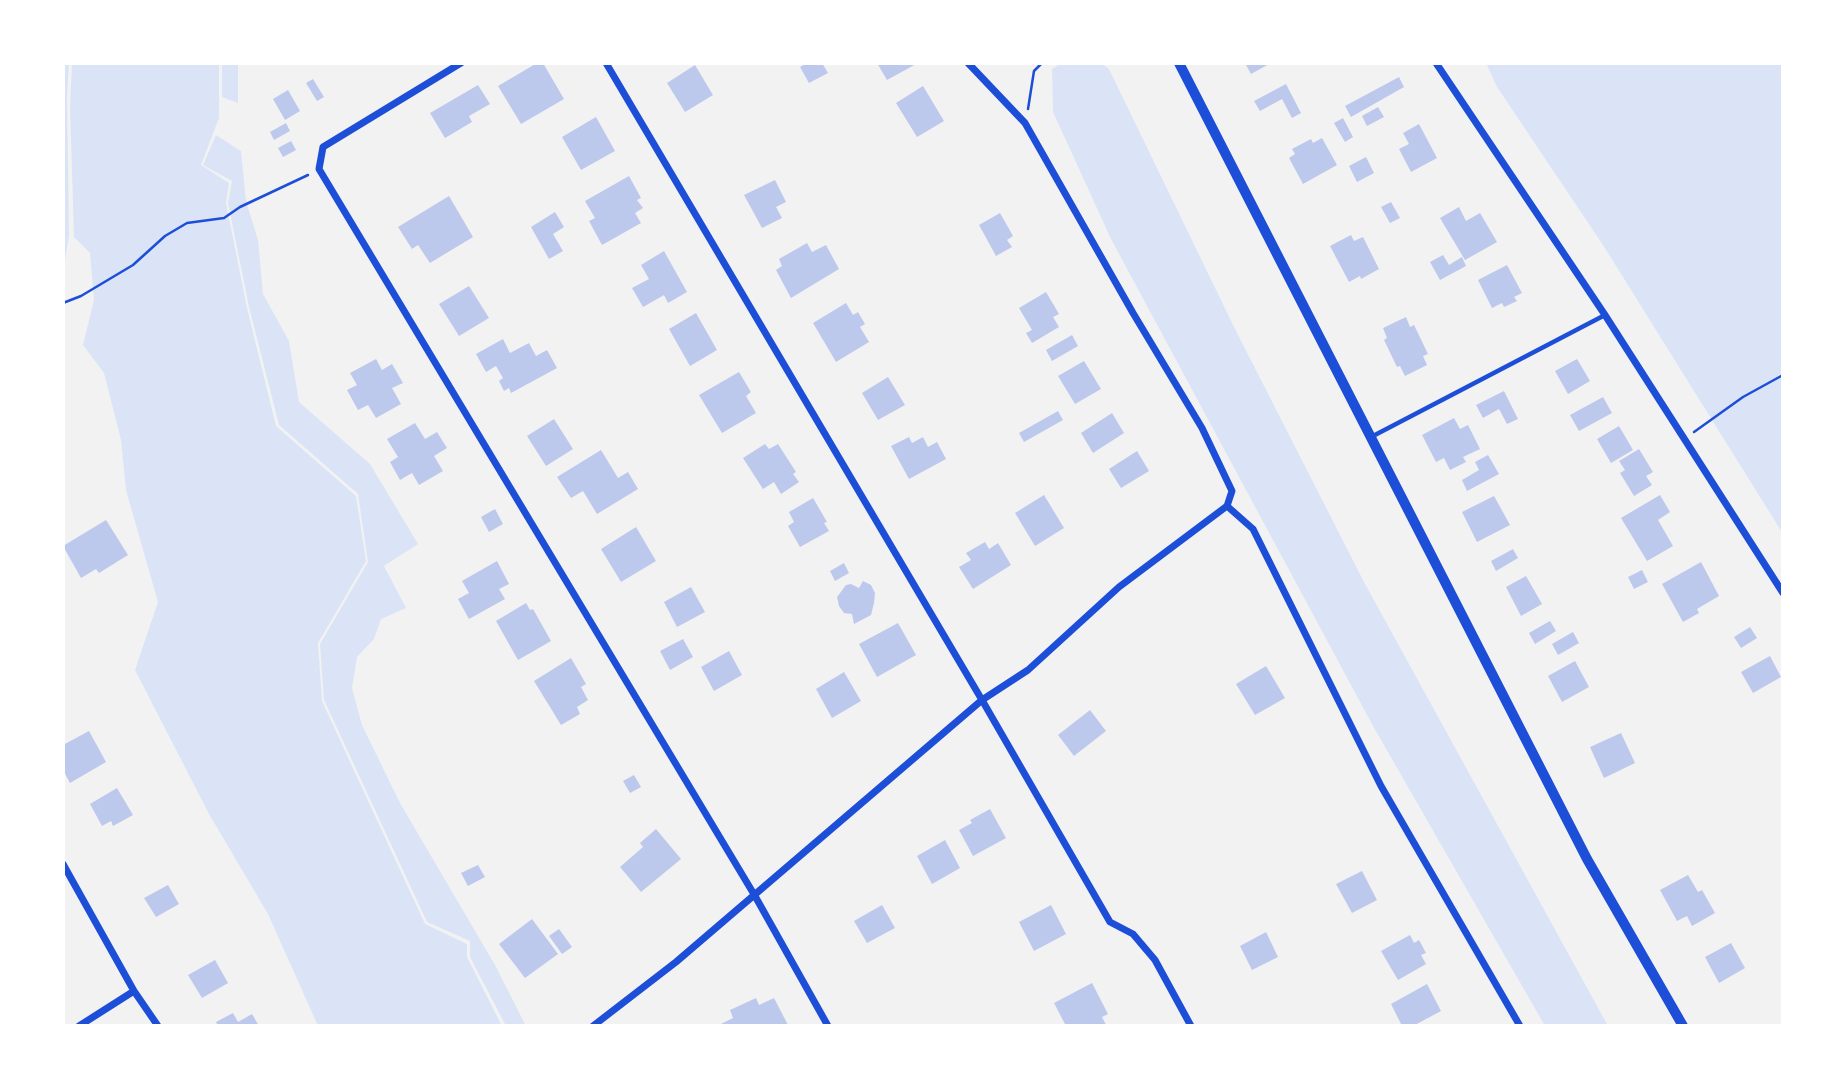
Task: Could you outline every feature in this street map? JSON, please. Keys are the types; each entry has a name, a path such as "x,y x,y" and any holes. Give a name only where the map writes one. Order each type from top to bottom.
{"street":[{"path":"461,63 323,147 319,169 755,896 828,1026"},
{"path":"606,63 1110,922 1133,934 1155,960 1191,1026"},
{"path":"593,1026 755,896 982,700 1028,670 1119,587 1227,506 1232,491 1202,428 1025,123 968,63"},
{"path":"1179,63 1587,859 1683,1026"},
{"path":"1437,63 1605,315 1783,593"},
{"path":"1227,506 1253,529 1381,786 1520,1026"},
{"path":"63,863 134,991 158,1026"},
{"path":"79,1026 134,991"}],"lane":[{"path":"1372,436 1605,315"}],"path":[{"path":"1025,123 1034,71 1042,63"},
{"path":"63,303 81,296 132,265 165,236 187,223 224,218 240,207 319,169"},
{"path":"1683,440 1743,397 1783,375"}],"shaded area":[{"path":"63,63 69,63 69,236 63,272"},
{"path":"72,63 219,63 219,118 201,165 229,183 226,203 247,308 276,426 356,496 366,561 318,643 322,701 425,924 467,944 467,957 502,1026 318,1026 268,914 209,814 135,670 158,602 126,490 121,440 104,373 83,345 94,300 90,253 74,237 70,106"},
{"path":"222,63 238,63 238,103 222,97"},
{"path":"1062,63 1101,63 1109,69 1235,329 1364,582 1608,1026 1545,1026 1373,726 1111,239 1053,112 1052,69"},
{"path":"1486,63 1783,63 1783,534 1603,245 1497,87"},
{"path":"216,135 241,151 246,201 258,240 263,294 289,341 299,402 370,464 418,544 384,566 406,608 381,619 374,639 357,657 352,688 362,725 400,803 495,965 526,1026 506,1026 470,957 470,941 427,922 324,700 320,644 368,562 358,494 279,425 249,307 228,203 232,181 203,165"}],"building":[{"path":"537,63 543,63 564,99 521,124 498,86"},
{"path":"807,63 822,63 828,73 809,83 800,67"},
{"path":"877,63 918,63 887,80"},
{"path":"1245,63 1271,63 1251,74"},
{"path":"695,65 713,95 685,112 667,83"},
{"path":"1399,77 1404,87 1351,117 1345,106"},
{"path":"313,79 324,97 317,101 306,83"},
{"path":"1286,84 1301,113 1292,118 1282,99 1260,111 1254,101"},
{"path":"478,85 490,104 469,116 472,122 445,138 430,113"},
{"path":"923,86 944,121 917,137 896,103"},
{"path":"288,90 300,111 285,120 273,99"},
{"path":"1378,107 1384,117 1367,126 1362,116"},
{"path":"596,117 615,151 581,170 562,137"},
{"path":"1343,118 1353,137 1345,142 1334,123"},
{"path":"286,123 290,131 274,140 270,132"},
{"path":"1419,124 1437,158 1411,172 1399,149 1409,144 1403,133"},
{"path":"1322,138 1337,165 1303,184 1289,158 1295,154 1292,149 1311,139 1313,143"},
{"path":"291,141 296,150 283,157 278,148"},
{"path":"1366,157 1374,173 1357,182 1349,166"},
{"path":"629,176 641,198 637,200 643,208 635,213 641,223 602,245 589,221 595,218 585,201"},
{"path":"775,180 786,202 776,207 782,218 762,228 744,195"},
{"path":"449,196 473,237 430,263 418,245 412,249 398,227"},
{"path":"1391,202 1400,218 1390,223 1381,207"},
{"path":"1459,207 1466,221 1480,213 1497,242 1465,260 1440,218"},
{"path":"555,212 564,227 553,234 563,251 549,259 531,227"},
{"path":"1000,213 1013,236 1007,240 1012,247 996,256 979,225"},
{"path":"1351,235 1354,241 1363,237 1379,269 1349,282 1330,246"},
{"path":"807,243 812,252 826,245 839,269 791,298 776,270 782,266 779,259"},
{"path":"664,251 687,292 668,303 664,295 643,307 632,288 649,279 641,265"},
{"path":"1443,255 1449,265 1462,257 1466,266 1440,280 1430,262"},
{"path":"1507,265 1522,293 1514,297 1517,301 1504,307 1502,303 1492,308 1478,280"},
{"path":"469,286 489,318 459,336 439,304"},
{"path":"1046,292 1059,314 1053,317 1059,327 1032,343 1026,333 1032,330 1019,308"},
{"path":"846,303 853,315 858,312 865,324 860,327 869,342 836,362 813,323"},
{"path":"696,313 717,350 690,366 669,329"},
{"path":"1406,317 1410,327 1414,325 1428,354 1423,356 1427,365 1405,376 1400,366 1397,367 1384,340 1387,338 1383,328"},
{"path":"1072,335 1078,346 1052,361 1046,350"},
{"path":"503,339 510,353 529,343 536,356 547,350 557,368 511,393 509,388 504,391 499,381 503,378 496,366 486,372 476,354"},
{"path":"376,359 382,370 392,364 403,383 392,388 401,404 376,418 368,405 358,410 347,390 357,385 350,373"},
{"path":"1577,359 1590,381 1568,394 1555,371"},
{"path":"1084,361 1101,389 1075,404 1058,376"},
{"path":"739,372 751,392 746,396 756,413 722,433 699,395"},
{"path":"888,377 905,405 878,420 862,393"},
{"path":"1504,391 1518,419 1507,424 1499,409 1483,418 1476,405"},
{"path":"1603,397 1612,413 1579,431 1570,415"},
{"path":"1058,411 1063,420 1024,442 1019,433"},
{"path":"1112,413 1124,433 1093,453 1081,433"},
{"path":"1454,418 1460,429 1468,425 1480,449 1463,457 1466,462 1450,470 1444,458 1436,462 1422,435"},
{"path":"554,419 573,449 546,466 527,436"},
{"path":"415,423 425,439 437,432 447,448 434,456 443,471 419,485 412,473 400,480 390,462 398,457 387,439"},
{"path":"1619,426 1633,450 1611,463 1597,439"},
{"path":"909,437 912,443 923,437 928,447 937,442 946,459 909,479 891,446"},
{"path":"765,444 769,449 778,444 796,472 793,474 799,482 781,494 774,482 763,489 743,458"},
{"path":"1639,449 1653,472 1646,476 1652,485 1634,496 1620,473 1625,470 1619,461"},
{"path":"601,450 618,478 628,472 638,489 597,514 583,491 571,498 557,477"},
{"path":"1137,451 1149,471 1121,488 1109,469"},
{"path":"1488,455 1499,474 1467,491 1462,480 1479,470 1475,462"},
{"path":"1044,495 1064,528 1035,546 1015,513"},
{"path":"1660,495 1670,512 1658,520 1673,546 1647,561 1621,518"},
{"path":"1494,496 1510,525 1477,542 1462,512"},
{"path":"813,498 827,522 824,523 829,531 800,547 788,526 794,522 789,512"},
{"path":"495,509 503,524 489,532 481,517"},
{"path":"106,520 128,555 99,573 96,569 81,578 63,546"},
{"path":"636,527 656,561 621,582 601,549"},
{"path":"985,542 989,549 998,543 1011,565 973,589 959,567 971,560 966,553"},
{"path":"1513,549 1518,558 1496,571 1491,561"},
{"path":"497,561 509,584 499,589 505,599 469,619 458,599 469,593 462,581"},
{"path":"1701,562 1719,596 1697,609 1699,613 1683,622 1662,584"},
{"path":"844,563 849,573 835,581 830,571"},
{"path":"1642,570 1648,582 1634,589 1628,577"},
{"path":"1526,576 1542,604 1521,616 1506,587"},
{"path":"863,581 871,585 875,593 874,603 871,615 854,624 852,614 844,613 837,597 846,585 859,588"},
{"path":"691,587 705,612 677,627 664,602"},
{"path":"526,603 530,610 533,609 551,641 518,660 496,621"},
{"path":"1550,621 1556,631 1535,644 1529,633"},
{"path":"898,623 916,655 877,677 859,644"},
{"path":"1750,627 1757,638 1741,648 1734,637"},
{"path":"1573,632 1579,643 1558,655 1552,644"},
{"path":"683,639 693,657 670,670 660,651"},
{"path":"729,651 742,675 714,691 701,667"},
{"path":"1770,656 1781,677 1753,693 1741,672"},
{"path":"571,658 586,684 581,687 588,700 577,707 580,714 561,725 534,681"},
{"path":"1575,661 1589,687 1562,702 1548,676"},
{"path":"1266,666 1285,698 1255,715 1236,684"},
{"path":"844,672 861,701 832,718 816,689"},
{"path":"1090,710 1106,731 1074,756 1058,735"},
{"path":"89,731 106,762 70,783 63,770 63,745"},
{"path":"1621,733 1635,763 1604,778 1590,747"},
{"path":"634,775 641,787 630,793 623,781"},
{"path":"117,788 133,815 113,826 111,821 102,826 90,804"},
{"path":"990,809 1006,838 973,856 959,830 972,823 970,820"},
{"path":"656,829 681,859 641,892 620,867 643,847 640,843"},
{"path":"945,840 960,868 932,884 917,856"},
{"path":"478,865 485,877 468,886 461,873"},
{"path":"1362,871 1377,900 1352,913 1336,884"},
{"path":"1688,875 1698,892 1702,890 1715,913 1692,926 1687,916 1677,921 1660,890"},
{"path":"168,885 179,904 156,917 144,898"},
{"path":"882,905 895,928 867,943 854,921"},
{"path":"1051,905 1066,934 1034,951 1019,922"},
{"path":"532,919 558,954 525,978 499,944"},
{"path":"559,929 572,947 562,954 549,936"},
{"path":"1266,932 1278,957 1252,970 1240,946"},
{"path":"1410,935 1414,943 1419,940 1426,953 1421,955 1426,964 1398,980 1381,951"},
{"path":"1731,943 1745,968 1719,983 1705,957"},
{"path":"215,960 228,983 202,998 188,975"},
{"path":"1092,983 1108,1014 1102,1017 1106,1025 1066,1026 1054,1003"},
{"path":"1427,984 1441,1011 1413,1026 1402,1026 1391,1004"},
{"path":"756,998 759,1005 774,998 788,1025 717,1026 733,1018 730,1010"},
{"path":"233,1013 238,1022 252,1014 259,1026 218,1026 216,1022"}]}
